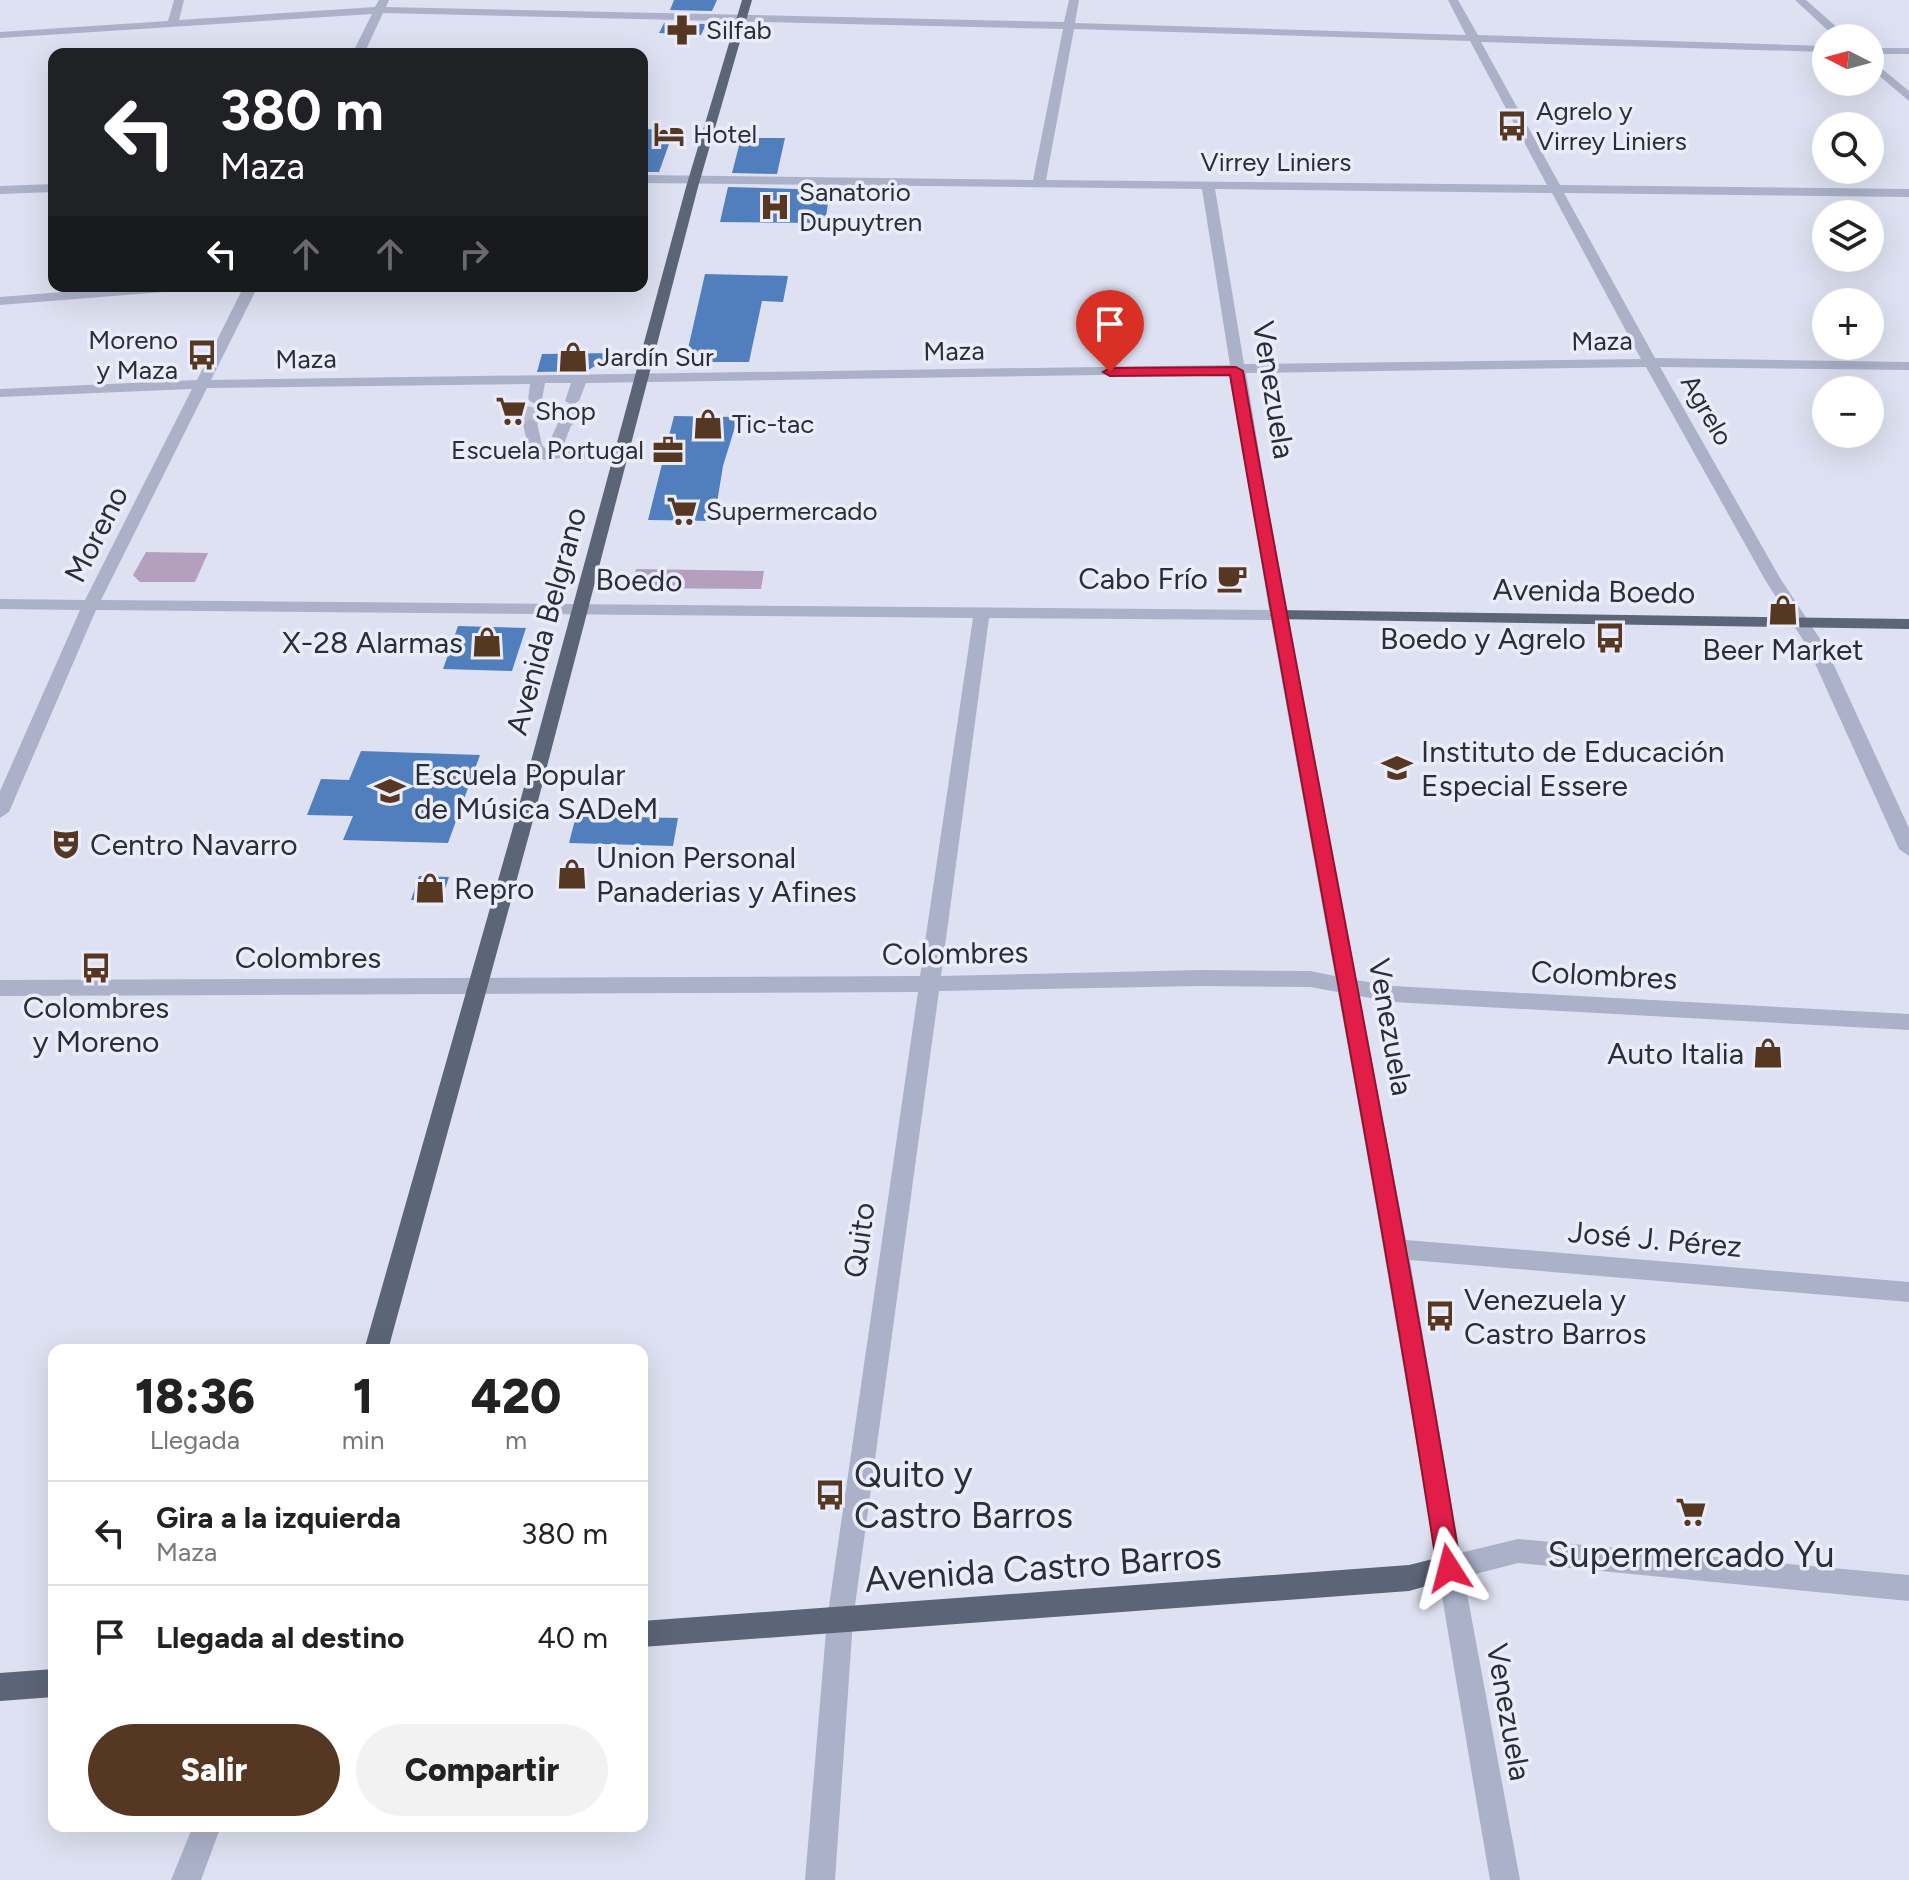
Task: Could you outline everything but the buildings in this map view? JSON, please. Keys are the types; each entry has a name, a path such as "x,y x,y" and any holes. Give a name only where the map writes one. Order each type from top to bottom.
{"main road":[{"name":"Avenida Belgrano","path":"378,1344 478,986 694,179 747,0"},
{"name":"Avenida Boedo","path":"1278,615 1909,624"},
{"name":"Avenida Castro Barros","path":"648,1634 1409,1578 1449,1568"},
{"path":"0,1687 48,1683"}],"street":[{"path":"172,24 179,0"},
{"path":"1039,182 1074,0"},
{"name":"Agrelo","path":"1453,0 1477,39 1651,364 1772,578 1817,648 1909,849"},
{"path":"1800,0 1827,24"},
{"path":"361,48 381,5"},
{"path":"0,35 172,24 381,5 1812,49"},
{"path":"1884,51 1909,51"},
{"path":"1884,75 1909,97"},
{"name":"Virrey Liniers","path":"648,179 1909,193"},
{"name":"Venezuela","path":"1208,185 1278,615 1350,988 1505,1880"},
{"path":"0,190 48,188"},
{"path":"0,301 113,292"},
{"name":"Moreno","path":"0,812 93,603 248,292"},
{"name":"Maza","path":"0,393 203,384 1705,362 1909,366"},
{"path":"572,401 580,379"},
{"path":"535,400 538,380"},
{"path":"530,423 535,447 542,453 552,456 621,455"},
{"path":"552,456 565,423"},
{"name":"Boedo","path":"0,604 1278,615"},
{"name":"Quito","path":"820,1880 840,1620 982,611"},
{"name":"Colombres","path":"0,988 1310,979 1393,994 1909,1022"},
{"name":"José J. Pérez","path":"1395,1249 1909,1292"},
{"path":"1449,1568 1518,1551 1909,1588"},
{"path":"186,1880 205,1832"}],"shaded area":[{"path":"146,552 208,553 195,582 140,582 133,575"},
{"path":"636,569 764,571 761,589 632,588"}],"tunnel":[{"path":"530,423 535,400"},
{"path":"565,423 572,401"}],"place":[{"name":"Silfab","path":"682,30"},
{"name":"Agrelo y Virrey Liniers","path":"1512,126"},
{"name":"Hotel","path":"669,134"},
{"name":"Sanatorio Dupuytren","path":"775,207"},
{"name":"Moreno y Maza","path":"202,355"},
{"name":"Jardín Sur","path":"573,357"},
{"name":"Shop","path":"511,411"},
{"name":"Tic-tac","path":"708,424"},
{"name":"Escuela Portugal","path":"668,450"},
{"name":"Supermercado","path":"682,511"},
{"name":"Cabo Frío","path":"1232,578"},
{"name":"Beer Market","path":"1783,610"},
{"name":"Boedo y Agrelo","path":"1610,638"},
{"name":"X-28 Alarmas","path":"487,642"},
{"name":"Instituto de Educación Especial Essere","path":"1397,768"},
{"name":"Escuela Popular de Música SADeM","path":"390,791"},
{"name":"Centro Navarro","path":"66,844"},
{"name":"Union Personal Panaderias y Afines","path":"572,874"},
{"name":"Repro","path":"430,888"},
{"name":"Colombres y Moreno","path":"96,968"},
{"name":"Auto Italia","path":"1768,1053"},
{"name":"Venezuela y Castro Barros","path":"1440,1316"},
{"name":"Quito y Castro Barros","path":"830,1495"},
{"name":"Supermercado Yu","path":"1691,1512"}],"route":[{"path":"1110,372 1236,371 1278,615 1409,1317 1449,1568"}]}
